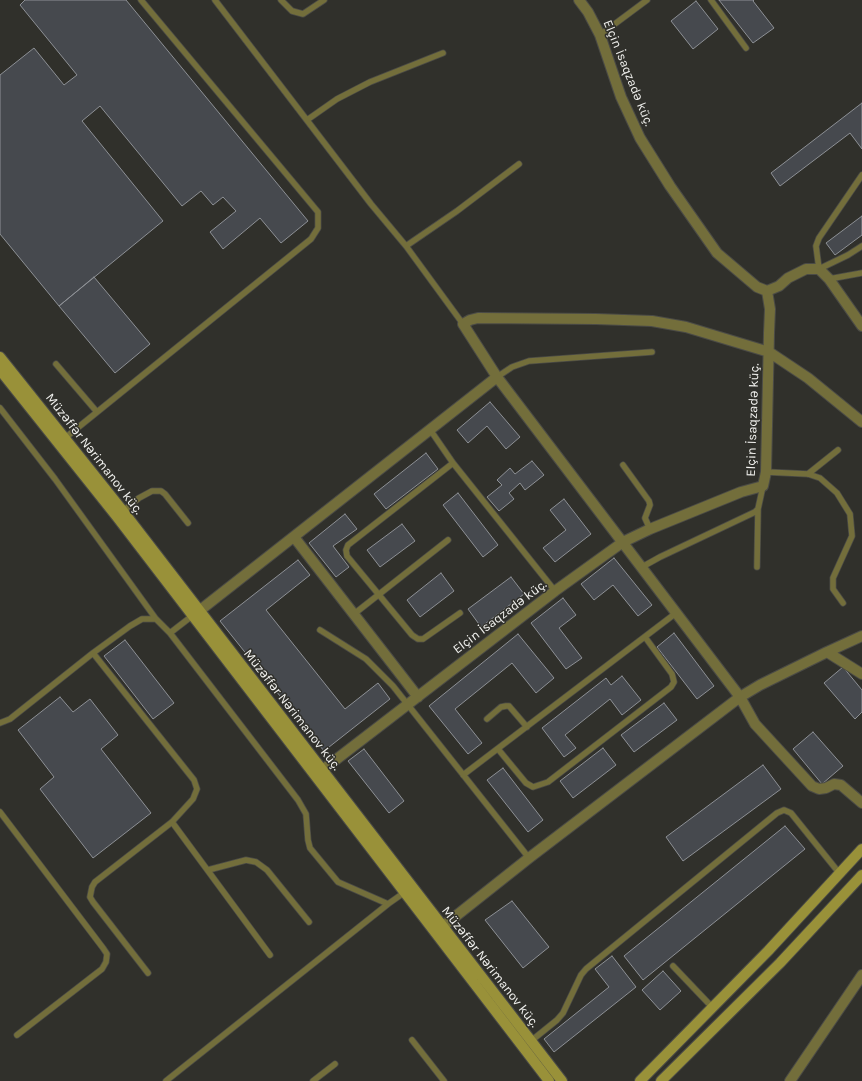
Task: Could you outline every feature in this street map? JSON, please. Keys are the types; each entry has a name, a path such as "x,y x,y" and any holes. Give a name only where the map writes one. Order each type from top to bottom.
{"main road":[{"name":"Müzəffər Nərimanov küç.","path":"0,357 123,511 196,613"},
{"path":"0,370 117,517 196,613 549,1081"},
{"name":"Müzəffər Nərimanov küç.","path":"318,773 442,927 562,1081"},
{"path":"640,1081 768,951 862,849"},
{"path":"661,1081 780,963 860,880"},
{"path":"768,951 780,963"}],"street":[{"name":"Elçin İsaqzadə küç.","path":"318,773 623,542 650,529 741,492 763,486 766,472 770,309 767,291 756,287 717,253 670,186 636,131 621,97 600,35 588,12 579,0"},
{"path":"767,291 779,286 788,278 806,270 819,269 829,279 862,326"},
{"path":"862,422 808,378 769,352 686,327 652,321 596,319 478,318 463,324 498,377 740,697 755,724 812,786 819,789 826,788 834,784 841,785 862,803"},
{"path":"196,613 431,431 498,377"},
{"path":"294,537 418,697"},
{"path":"442,927 529,858 740,697 760,685 862,636"},
{"path":"827,652 862,674"},
{"path":"790,1081 862,975"}],"lane":[{"path":"65,438 311,239 318,228 318,212 141,0"},
{"path":"215,0 371,204 406,246 463,324"},
{"path":"281,0 292,11 303,14 324,0"},
{"path":"600,35 647,0"},
{"path":"711,0 746,48"},
{"path":"307,120 337,99 370,82 443,53"},
{"path":"406,246 457,211 519,164"},
{"path":"862,175 819,238 816,246 819,269 848,255 862,246"},
{"path":"829,279 862,273"},
{"path":"498,377 512,367 529,361 652,352"},
{"path":"56,364 97,412"},
{"path":"0,408 55,479 156,619 170,632 298,800 306,814 310,848 338,882 388,904"},
{"path":"431,431 453,462 555,592"},
{"path":"808,474 838,450"},
{"path":"453,462 348,545 346,550 347,556 412,635 418,639 423,638 460,613"},
{"path":"623,465 649,501 650,505 645,518 650,529"},
{"path":"766,472 808,474 820,478 837,493 850,514 852,536 833,578 833,589 843,603"},
{"path":"756,567 758,509 763,486"},
{"path":"123,511 152,491 161,491 188,523"},
{"path":"642,567 667,553 751,514 758,509"},
{"path":"354,614 448,540"},
{"path":"170,632 196,613"},
{"path":"463,775 676,613"},
{"path":"0,723 10,719 93,653 142,619 156,619"},
{"path":"320,630 366,659 376,668 409,704 529,858"},
{"path":"498,749 526,783 533,787 548,782 671,687 674,682 672,674 645,637"},
{"path":"93,653 194,780 197,789 193,799 172,822 95,882 92,887 90,897 93,902 148,974"},
{"path":"487,719 501,707 509,706 527,727"},
{"path":"531,1041 557,1020 563,1013 581,975 586,969 776,813 784,810 791,813 840,874"},
{"path":"0,812 104,948 106,954 106,962 102,969 17,1035"},
{"path":"172,822 270,955"},
{"path":"208,870 246,860 256,862 267,870 309,922"},
{"path":"166,1081 405,892"},
{"path":"673,966 712,1007"},
{"path":"412,1040 444,1081"},
{"path":"312,1081 335,1064"}],"building":[{"path":"25,0 126,0 308,221 281,243 260,218 223,249 210,232 236,211 223,197 213,205 201,191 182,206 100,106 82,121 163,221 59,306 0,234 0,75 34,48 64,85 77,75 20,5"},
{"path":"719,0 754,0 753,1 774,28 753,43"},
{"path":"696,1 718,29 693,49 671,21"},
{"path":"862,103 862,149 850,133 780,186 771,173"},
{"path":"862,216 862,235 835,255 826,243"},
{"path":"94,277 150,344 115,373 59,306"},
{"path":"490,402 520,437 506,449 487,426 468,443 457,430"},
{"path":"426,453 438,469 386,509 374,494"},
{"path":"532,461 544,475 525,490 520,483 509,493 514,499 499,511 487,497 502,485 497,480 510,468 515,474"},
{"path":"458,493 498,545 483,557 443,505"},
{"path":"564,499 591,534 555,562 543,548 566,530 550,510"},
{"path":"345,514 357,529 333,546 349,567 336,577 309,543"},
{"path":"402,524 415,541 380,567 367,550"},
{"path":"614,558 652,605 638,616 613,585 594,600 581,584"},
{"path":"298,560 310,575 266,610 345,709 378,683 390,699 324,751 220,621"},
{"path":"441,573 454,591 420,617 407,600"},
{"path":"511,577 524,594 481,627 468,609"},
{"path":"563,598 576,615 559,628 582,658 566,669 531,623"},
{"path":"674,633 714,686 697,699 657,647"},
{"path":"518,634 554,678 536,693 512,663 455,709 482,743 468,754 429,706"},
{"path":"125,640 174,703 153,719 104,656"},
{"path":"843,667 862,690 862,712 855,719 824,683"},
{"path":"622,676 641,700 622,715 610,699 565,735 576,748 564,757 542,728 606,678 611,685"},
{"path":"60,697 73,712 90,699 118,735 101,749 151,813 93,858 40,789 54,777 18,730"},
{"path":"664,703 677,720 634,752 621,735"},
{"path":"813,732 843,766 822,784 793,749"},
{"path":"603,748 616,765 573,798 560,781"},
{"path":"364,749 404,801 389,813 348,761"},
{"path":"763,765 781,789 683,861 666,837"},
{"path":"503,768 543,820 528,832 487,780"},
{"path":"785,826 805,849 643,980 624,956"},
{"path":"512,901 549,947 523,968 485,920"},
{"path":"612,956 636,987 554,1052 544,1039 609,987 595,969"},
{"path":"663,971 681,991 660,1010 642,990"}]}
